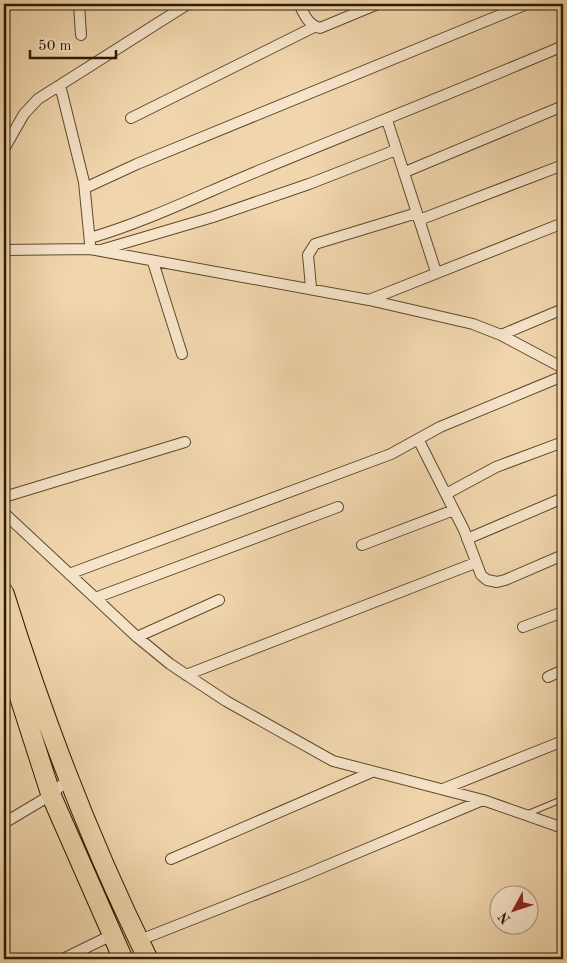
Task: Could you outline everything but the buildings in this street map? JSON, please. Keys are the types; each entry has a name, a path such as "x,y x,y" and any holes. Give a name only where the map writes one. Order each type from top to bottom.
{"highway":[{"path":"4,593 30,676 68,779 148,959"},
{"path":"4,649 51,795 123,959"}],"street":[{"path":"80,4 81,35"},
{"path":"4,149 28,108 60,85 188,4"},
{"path":"299,4 308,21 314,27"},
{"path":"131,118 314,27 327,26 361,7 378,4"},
{"path":"85,188 137,164 527,4"},
{"path":"90,238 135,224 234,181 387,120 563,46"},
{"path":"60,85 85,188 90,238 95,250"},
{"path":"405,172 563,106"},
{"path":"387,120 436,272"},
{"path":"95,250 239,208 309,184 396,150"},
{"path":"311,287 308,255 315,244 418,217 563,165"},
{"path":"369,300 563,223"},
{"path":"4,250 95,250 153,262 311,287 473,324 501,336 563,368"},
{"path":"153,262 182,354"},
{"path":"501,336 563,309"},
{"path":"70,574 391,454 440,427 563,376"},
{"path":"418,439 454,510 481,575 487,580 497,582 563,555"},
{"path":"4,497 185,442"},
{"path":"446,494 496,467 563,442"},
{"path":"467,539 563,498"},
{"path":"95,598 338,507"},
{"path":"362,545 454,510"},
{"path":"4,513 137,637 186,675 333,761 483,800 563,828"},
{"path":"186,675 475,562"},
{"path":"137,637 219,600"},
{"path":"523,627 563,612"},
{"path":"548,676 563,670"},
{"path":"443,789 563,741"},
{"path":"171,859 372,772"},
{"path":"4,823 51,795 68,779"},
{"path":"140,940 483,800"},
{"path":"63,959 112,935"}],"lane":[{"path":"525,815 563,799"}]}
